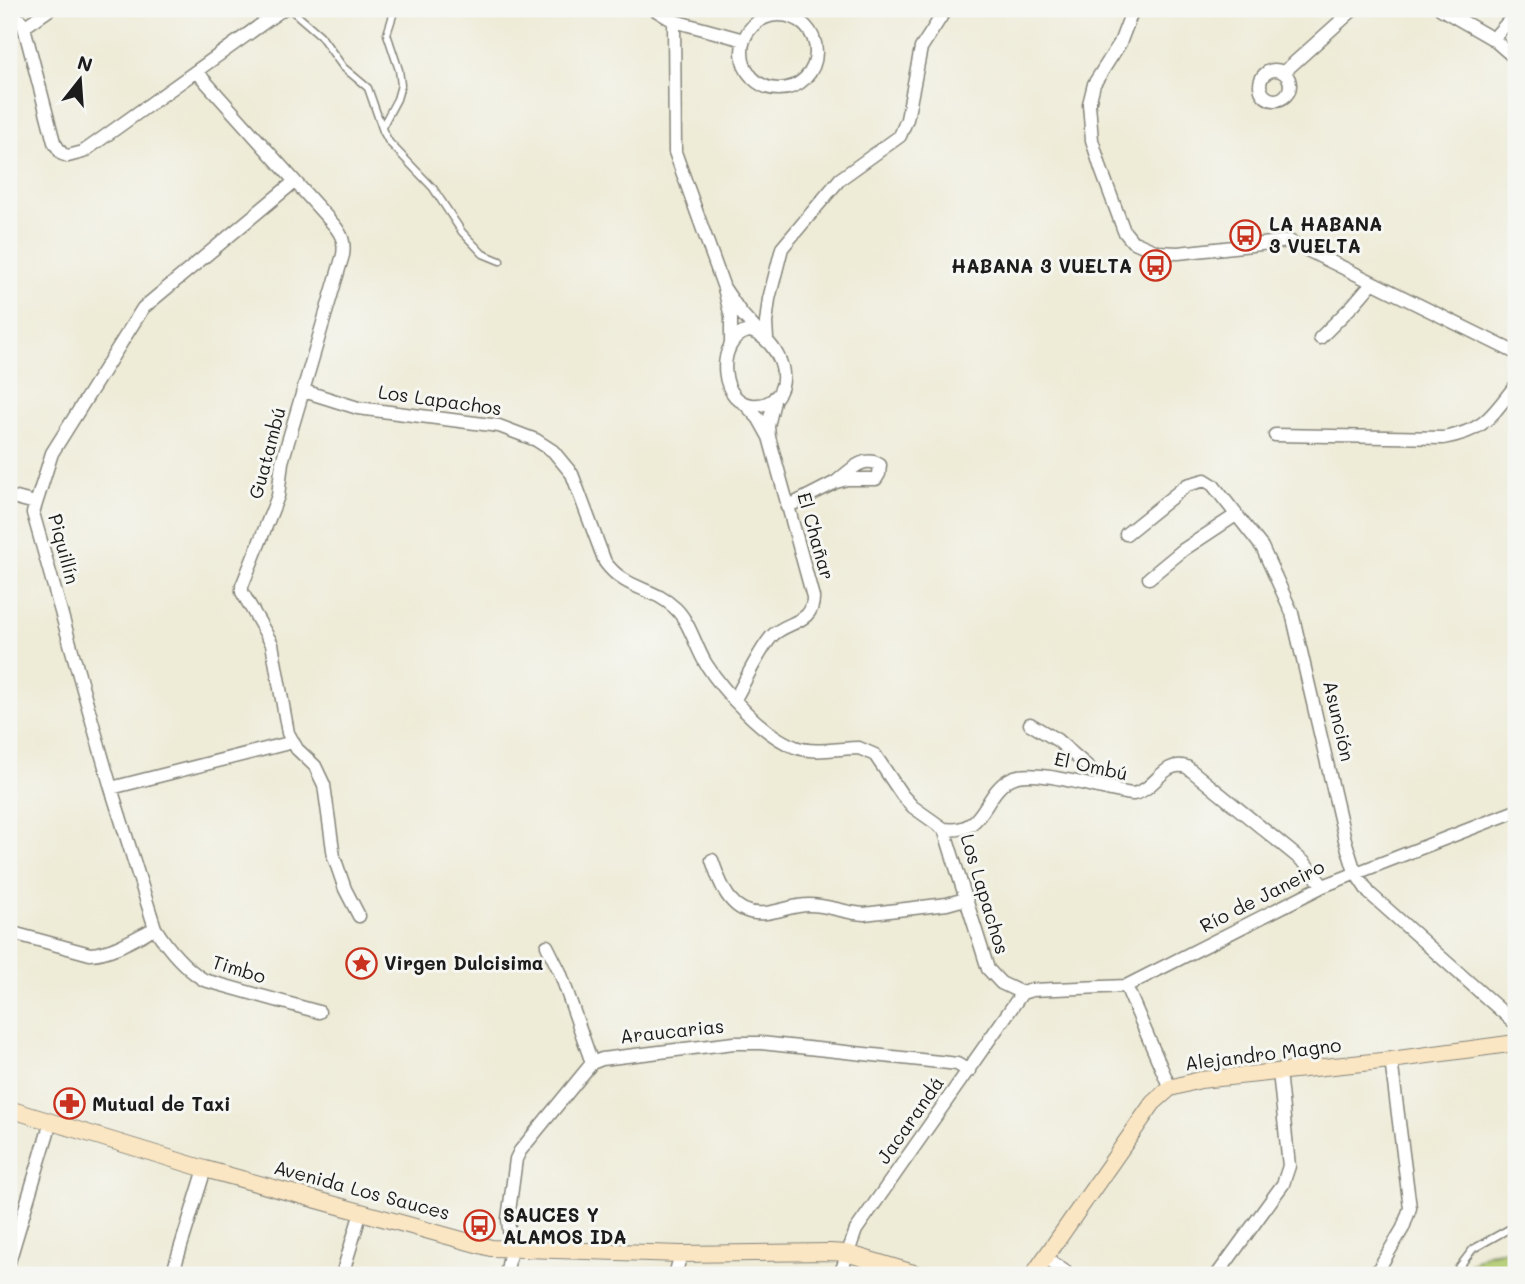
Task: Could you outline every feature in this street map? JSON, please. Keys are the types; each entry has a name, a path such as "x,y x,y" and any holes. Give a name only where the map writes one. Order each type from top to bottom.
{"main road":[{"path":"1467,1050 1516,1043"},
{"name":"Alejandro Magno","path":"1034,1275 1153,1103 1170,1088 1200,1080 1467,1050"},
{"path":"1467,1050 1516,1054"},
{"name":"Avenida Los Sauces","path":"9,1109 205,1169 491,1248 681,1254 846,1253 920,1275"}],"street":[{"path":"24,27 50,9"},
{"path":"9,14 19,19 24,27 54,142 62,155 68,156 83,152 284,9"},
{"path":"654,9 674,21 744,40"},
{"path":"763,337 769,299 785,242 847,172 900,136 907,119 921,48 946,9"},
{"path":"1133,9 1120,43 1094,84 1089,104 1092,140 1101,169 1124,231 1132,241 1157,252 1178,253 1289,241 1516,353"},
{"path":"1284,72 1354,9"},
{"path":"1441,9 1493,39 1516,59"},
{"path":"1493,39 1516,13"},
{"path":"783,15 795,19 805,26 812,36 815,48 810,72 792,86 768,87 749,74 742,52 744,40 750,29 759,21 771,16 783,15"},
{"path":"674,21 675,152 732,317 726,380 736,397 746,404 762,404 775,397 782,386 778,354 741,313 724,288"},
{"name":"Guatambú","path":"196,71 341,234 345,247 282,462 278,496 242,586 272,645 285,722 293,742 315,766 324,785 334,857 345,889 359,916"},
{"name":"Piquillín","path":"155,928 111,788 34,526 33,513 52,453 143,308 294,182"},
{"path":"1320,338 1372,283"},
{"path":"741,313 755,315 761,312 769,299"},
{"path":"730,346 742,332 749,331 763,337"},
{"path":"1275,435 1443,438 1464,434 1487,421 1516,385"},
{"name":"Los Lapachos","path":"304,391 358,408 499,426 525,435 553,451 572,474 605,562 619,578 670,603 678,610 705,663 734,699 767,730 796,748 859,748 875,755 907,801 944,829 988,969 1001,983 1023,993"},
{"name":"El Chañar","path":"734,699 772,636 804,619 814,605 769,437 768,426 775,397"},
{"name":"El Chañar","path":"746,404 769,437"},
{"name":"Asunción","path":"1126,534 1187,485 1205,480 1213,485 1262,547 1296,625 1345,840 1355,872 1369,893 1516,1024"},
{"path":"787,507 836,482"},
{"path":"9,496 35,503"},
{"path":"1149,578 1183,550 1236,515"},
{"path":"1030,724 1057,740 1118,793"},
{"path":"111,788 293,742"},
{"name":"El Ombú","path":"944,829 957,831 967,828 1004,782 1024,774 1035,774 1118,793 1141,793 1171,766 1177,764 1187,767 1305,863 1323,886"},
{"name":"Río de Janeiro","path":"1023,993 1032,990 1126,986 1323,886 1516,811"},
{"path":"712,860 723,892 732,902 754,912 765,913 788,907 819,905 864,914 947,904 965,899"},
{"path":"9,932 90,954 99,954 155,928"},
{"name":"Timbo","path":"155,928 193,973 204,980 319,1012"},
{"path":"506,1275 511,1250 508,1219 516,1159 592,1063 560,972 547,946"},
{"path":"1126,986 1170,1088"},
{"name":"Jacarandá","path":"840,1275 856,1230 1023,993"},
{"name":"Araucarias","path":"592,1063 612,1057 734,1043 761,1043 957,1064 969,1071"},
{"path":"1375,1275 1403,1228 1410,1208 1391,1060"},
{"path":"1217,1275 1287,1175 1289,1166 1279,1072"},
{"path":"9,1262 51,1122"},
{"path":"172,1275 205,1169"},
{"path":"342,1275 361,1212"},
{"path":"675,1275 681,1254"},
{"path":"1046,1258 1070,1275"}],"lane":[{"path":"290,9 320,35 343,67 368,88 389,142 433,188 462,232 483,254 500,261"},
{"path":"382,127 397,99 401,85 387,34 395,9"},
{"path":"1453,1275 1473,1250 1516,1225"}],"green space":[{"path":"1516,1249 1516,1275 1478,1275 1469,1264 1488,1253"}],"place":[{"name":"LA HABANA 3 VUELTA","path":"1246,235"},
{"name":"HABANA 3 VUELTA","path":"1155,266"},
{"name":"Virgen Dulcisima","path":"361,963"},
{"name":"Mutual de Taxi","path":"69,1104"},
{"name":"SAUCES Y ALAMOS IDA","path":"480,1226"}]}
